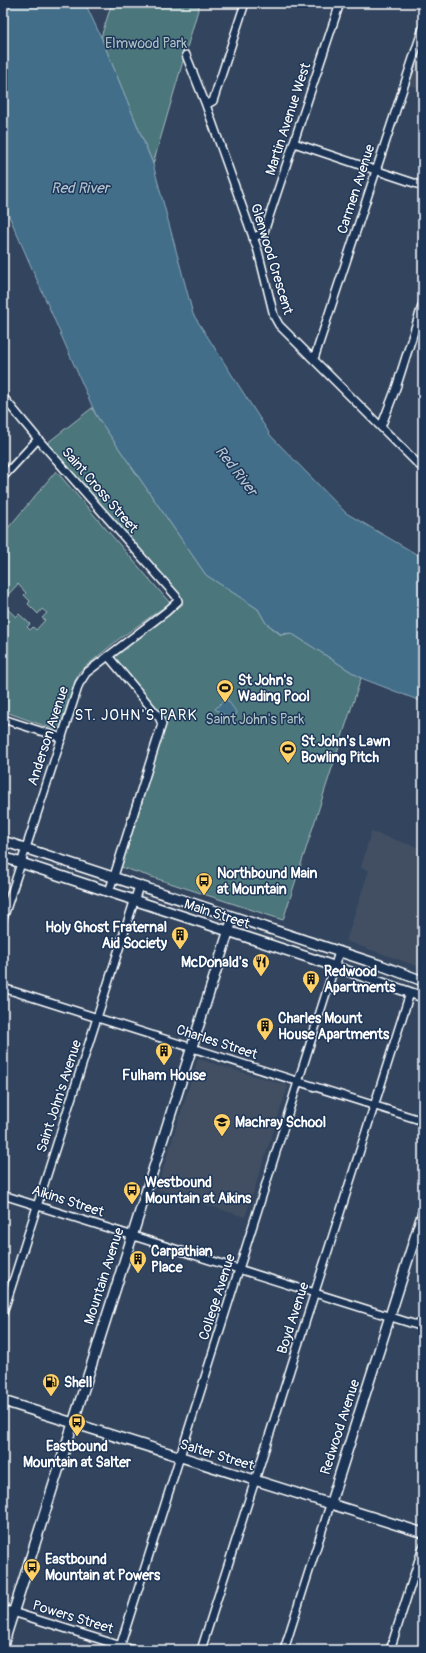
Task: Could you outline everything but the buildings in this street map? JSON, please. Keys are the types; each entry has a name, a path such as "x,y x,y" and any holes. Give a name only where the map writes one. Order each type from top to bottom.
{"main road":[{"name":"Main Street","path":"3,841 423,981"},
{"name":"Main Street","path":"3,857 423,997"},
{"name":"Mountain Avenue","path":"3,1645 232,917"},
{"name":"Redwood Avenue","path":"330,1505 423,1212"},
{"name":"Salter Street","path":"3,1402 423,1534"}],"street":[{"path":"206,105 213,101 245,3"},
{"name":"Martin Avenue West","path":"253,238 264,232 340,3"},
{"name":"Carmen Avenue","path":"314,359 423,28"},
{"name":"Glenwood Crescent","path":"186,55 206,105 258,251 274,316 279,324 419,465 423,467"},
{"path":"294,143 423,186"},
{"path":"381,427 396,388 423,303"},
{"name":"Saint Cross Street","path":"3,397 176,596 178,601"},
{"path":"3,477 38,439"},
{"name":"Anderson Avenue","path":"3,919 79,684 86,673 166,612 178,601"},
{"path":"108,656 159,717 162,724 109,892"},
{"path":"3,719 62,738"},
{"name":"Saint John's Avenue","path":"3,1313 139,886"},
{"name":"College Avenue","path":"120,1648 298,1081 336,967 339,952"},
{"name":"Charles Street","path":"3,988 423,1121"},
{"name":"Boyd Avenue","path":"201,1650 410,993"},
{"name":"Aikins Street","path":"3,1195 423,1327"},
{"name":"Redwood Avenue","path":"284,1650 330,1505"},
{"path":"390,1650 423,1547"},
{"name":"Powers Street","path":"3,1609 120,1648 134,1650"}],"shaded area":[{"path":"423,26 423,89 404,83"},
{"path":"371,832 423,849 423,968 346,941 369,870 361,868"},
{"name":"Machray School","path":"198,1059 288,1086 245,1217 157,1189"}],"green space":[{"name":"Elmwood Park","path":"112,3 200,3 153,164 101,37"},
{"name":"Saint John's Park","path":"92,408 206,575 258,609 266,623 281,635 291,633 361,678 283,920 121,867 166,724 113,657 183,604 46,444"},
{"path":"56,471 170,603 119,639 79,672 60,728 56,730 3,711 3,605 16,617 19,614 30,624 27,627 30,630 33,627 36,630 45,620 42,618 47,613 42,609 38,614 28,604 30,601 24,595 26,593 18,584 3,600 3,534"}],"water":[{"name":"Red River","path":"3,3 85,3 101,37 153,164 193,314 271,436 346,513 423,558 423,702 361,678 291,633 281,634 266,623 258,609 206,575 96,415 3,202"},
{"name":"St John's Wading Pool","path":"226,698 237,713 231,719 215,709"}],"place":[{"name":"St John's Wading Pool","path":"225,703"},
{"name":"St John's Lawn Bowling Pitch","path":"288,764"},
{"name":"Northbound Main at Mountain","path":"204,896"},
{"name":"Holy Ghost Fraternal Aid Society","path":"180,950"},
{"name":"McDonald's","path":"261,977"},
{"name":"Redwood Apartments","path":"311,994"},
{"name":"Charles Mount House Apartments","path":"265,1041"},
{"name":"Fulham House","path":"164,1066"},
{"name":"Machray School","path":"222,1137"},
{"name":"Westbound Mountain at Aikins","path":"132,1205"},
{"name":"Carpathian Place","path":"138,1274"},
{"name":"Shell","path":"51,1397"},
{"name":"Eastbound Mountain at Salter","path":"77,1437"},
{"name":"Eastbound Mountain at Powers","path":"32,1582"}],"district":[{"name":"ST. JOHN'S PARK","path":"136,715"}]}
